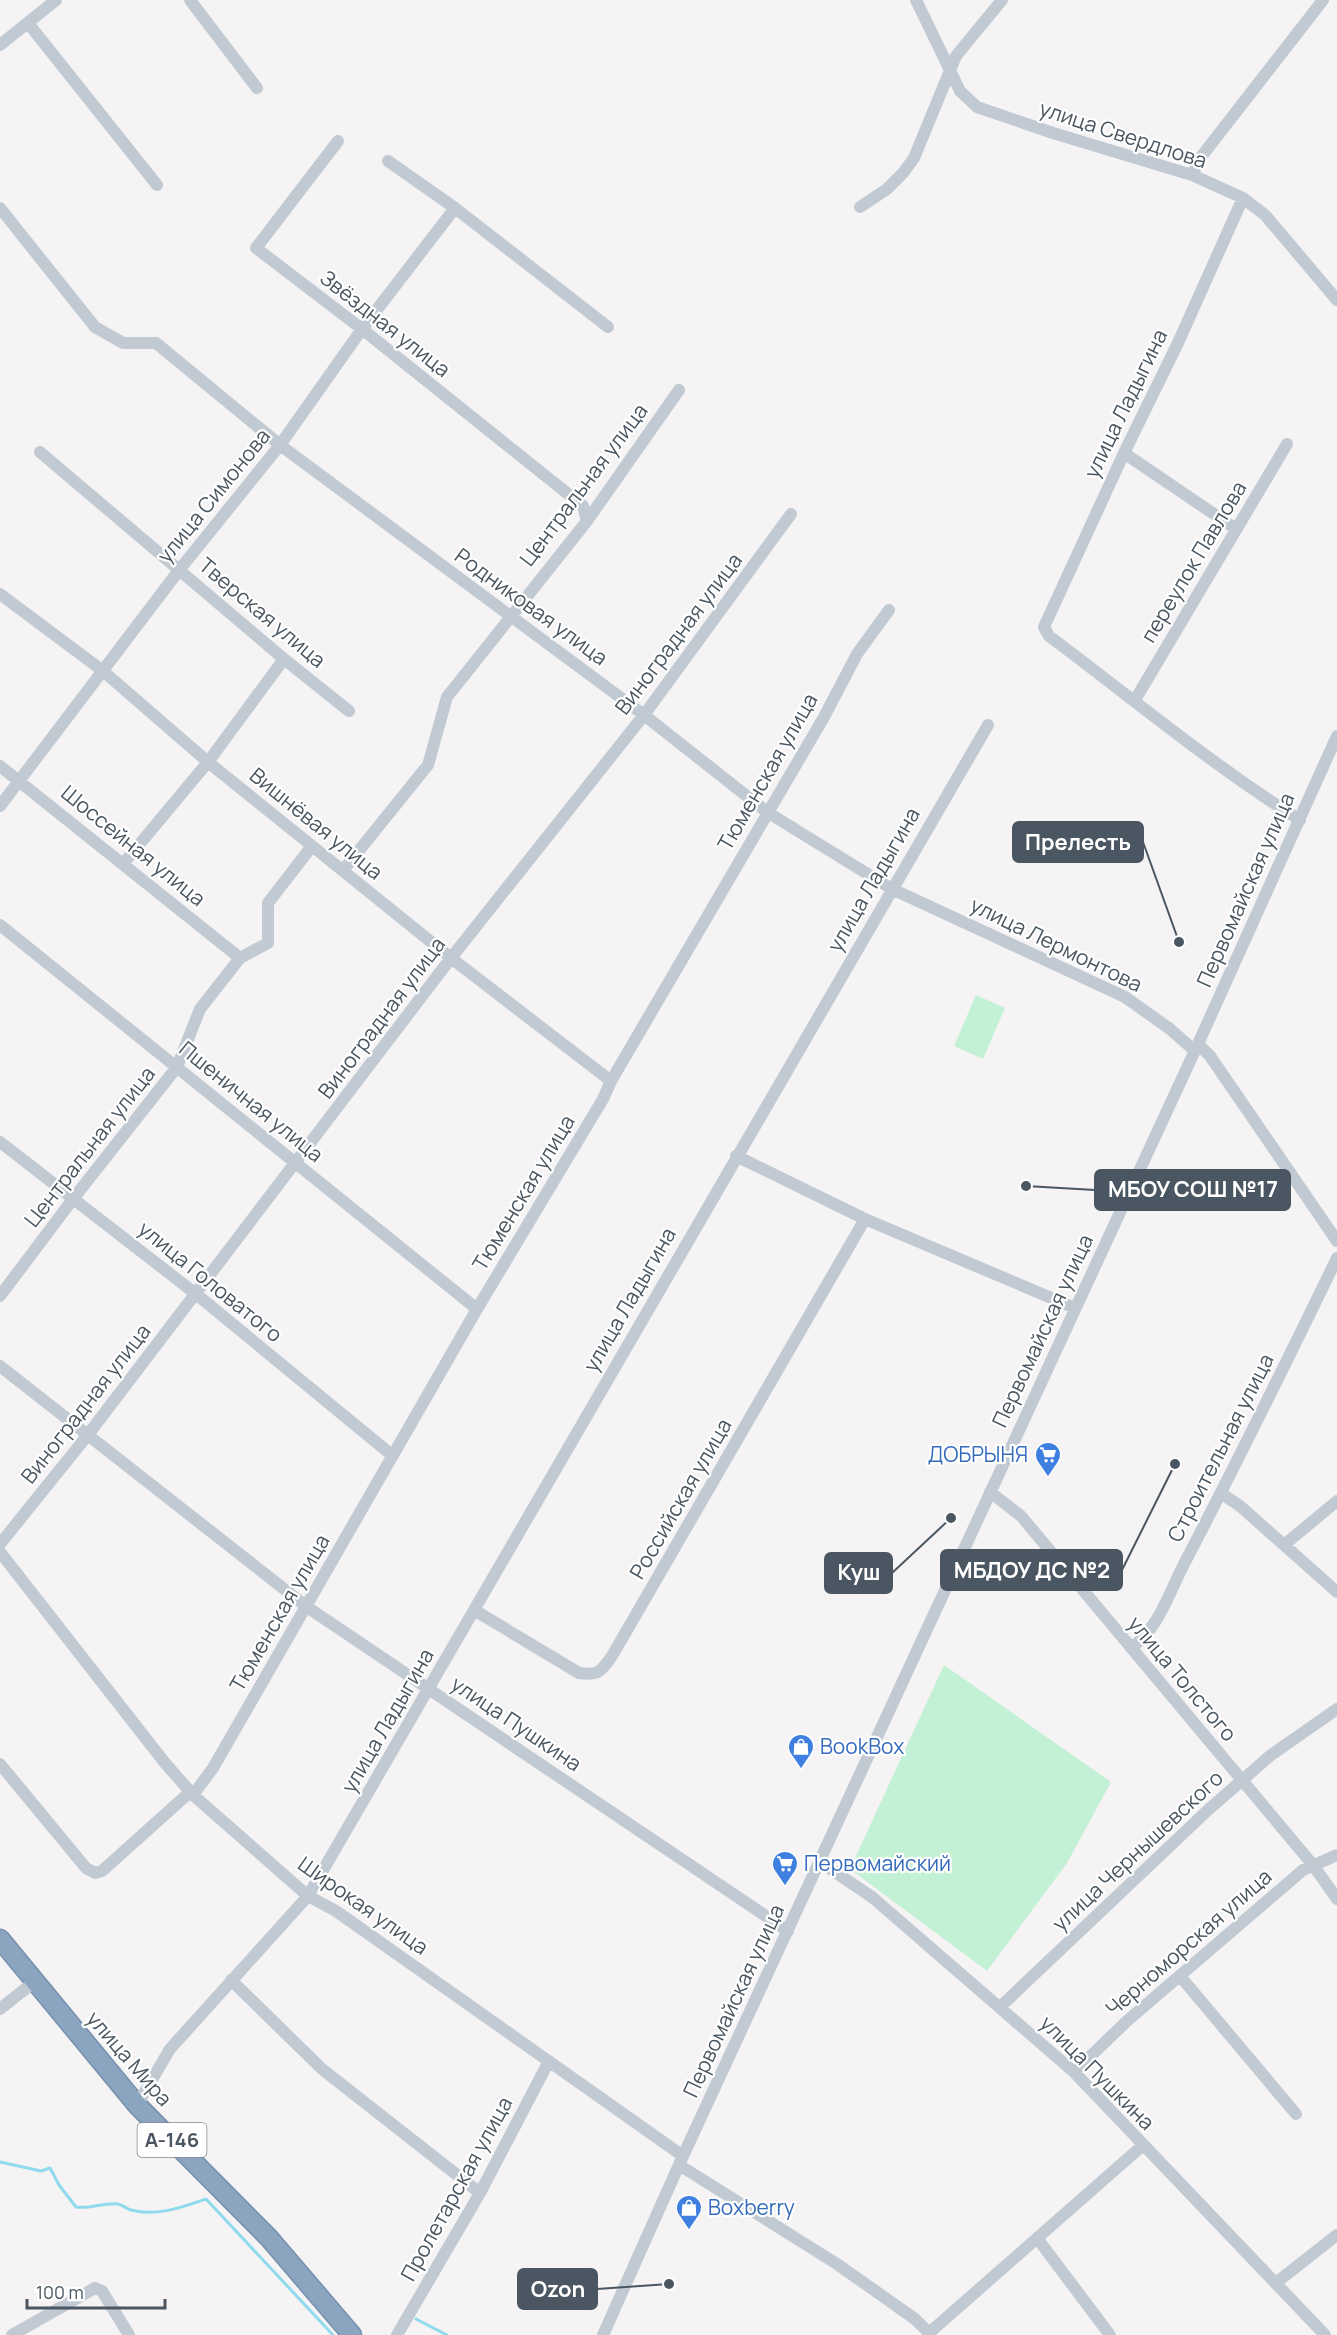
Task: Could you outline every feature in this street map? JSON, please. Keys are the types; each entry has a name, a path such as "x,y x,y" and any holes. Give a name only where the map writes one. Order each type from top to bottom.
{"highway":[{"name":"улица Мира","path":"0,1939 137,2105 269,2238 352,2335"}],"street":[{"path":"0,45 56,0"},
{"path":"190,0 257,88"},
{"name":"улица Свердлова","path":"916,0 960,91 977,107 1053,133 1192,175 1243,198 1265,216 1336,296"},
{"path":"860,207 887,189 914,158 956,56 1002,0"},
{"path":"1192,175 1201,157 1323,0"},
{"path":"28,23 157,185"},
{"name":"Звёздная улица","path":"338,141 256,248 362,329 582,506 587,521"},
{"path":"388,161 455,208 608,327"},
{"name":"улица Ладыгина","path":"1136,700 1049,636 1044,627 1124,453 1177,345 1243,198"},
{"name":"Родниковая улица","path":"0,208 95,327 123,343 156,343 280,445 644,715 767,812 892,889"},
{"name":"улица Симонова","path":"0,806 180,569 280,445 362,329 455,208"},
{"name":"Центральная улица","path":"344,869 428,765 447,697 587,521 679,390"},
{"name":"переулок Павлова","path":"1136,700 1287,444"},
{"name":"Тверская улица","path":"40,452 284,660 349,711"},
{"path":"1124,453 1236,529"},
{"name":"Виноградная улица","path":"0,1544 87,1436 451,958 644,715 791,514"},
{"name":"Вишнёвая улица","path":"0,594 103,671 208,762 312,846 344,869 451,958 611,1081"},
{"name":"Тюменская улица","path":"0,1764 89,1871 99,1872 191,1793 213,1768 477,1309 603,1099 611,1081 824,717 857,654 889,610"},
{"path":"123,864 208,762 284,660"},
{"path":"1136,700 1178,735 1300,820"},
{"name":"улица Ладыгина","path":"137,2105 170,2049 308,1896 988,725"},
{"name":"Первомайская улица","path":"603,2335 681,2160 1197,1047 1336,740"},
{"name":"Шоссейная улица","path":"0,766 240,958"},
{"name":"Центральная улица","path":"0,1296 177,1067 200,1009 240,958 268,943 268,903 312,846"},
{"name":"улица Лермонтова","path":"892,889 1125,997 1210,1056 1337,1241"},
{"name":"Пшеничная улица","path":"0,925 477,1309"},
{"name":"улица Головатого","path":"0,1142 196,1294 393,1456"},
{"path":"736,1156 865,1218 1075,1308"},
{"name":"Российская улица","path":"474,1610 579,1673 593,1675 602,1670 865,1218"},
{"name":"Строительная улица","path":"1131,1648 1144,1639 1158,1617 1222,1494 1337,1258"},
{"name":"улица Пушкина","path":"0,1366 307,1607 788,1932"},
{"name":"улица Толстого","path":"990,1492 1021,1516 1313,1865 1337,1899"},
{"path":"1222,1494 1240,1506 1337,1592"},
{"path":"1284,1545 1337,1501"},
{"name":"Широкая улица","path":"0,1552 191,1793 308,1896 336,1911 549,2061 681,2160 915,2319 930,2334"},
{"name":"улица Чернышевского","path":"1000,2007 1208,1810 1271,1755 1337,1709"},
{"name":"Черноморская улица","path":"1074,2072 1127,2021 1303,1870 1337,1855"},
{"name":"улица Пушкина","path":"820,1862 872,1898 1074,2072 1105,2103 1142,2146 1277,2282 1325,2335"},
{"path":"1180,1976 1296,2114"},
{"path":"231,1980 322,2069 480,2193"},
{"path":"0,2009 34,1982"},
{"name":"Пролетарская улица","path":"397,2335 480,2193 549,2061"},
{"path":"930,2334 1142,2146"},
{"path":"1277,2282 1337,2235"},
{"path":"1038,2238 1110,2335"},
{"path":"12,2335 95,2288 102,2291 129,2335"}],"green space":[{"path":"976,995 1005,1008 983,1059 954,1046"},
{"path":"944,1665 1111,1782 1067,1863 987,1971 850,1869"}],"waterway":[{"path":"0,2162 41,2171 50,2168 59,2185 76,2207 113,2204 140,2212 160,2212 206,2199 333,2335"},
{"path":"416,2319 447,2335"}],"place":[{"name":"Прелесть","path":"1179,942"},
{"name":"МБОУ СОШ №17","path":"1026,1186"},
{"name":"МБДОУ ДС №2","path":"1175,1464"},
{"name":"ДОБРЫНЯ","path":"1048,1478"},
{"name":"Куш","path":"951,1518"},
{"name":"BookBox","path":"801,1770"},
{"name":"Первомайский","path":"785,1887"},
{"name":"Boxberry","path":"689,2231"},
{"name":"Ozon","path":"669,2284"}]}
